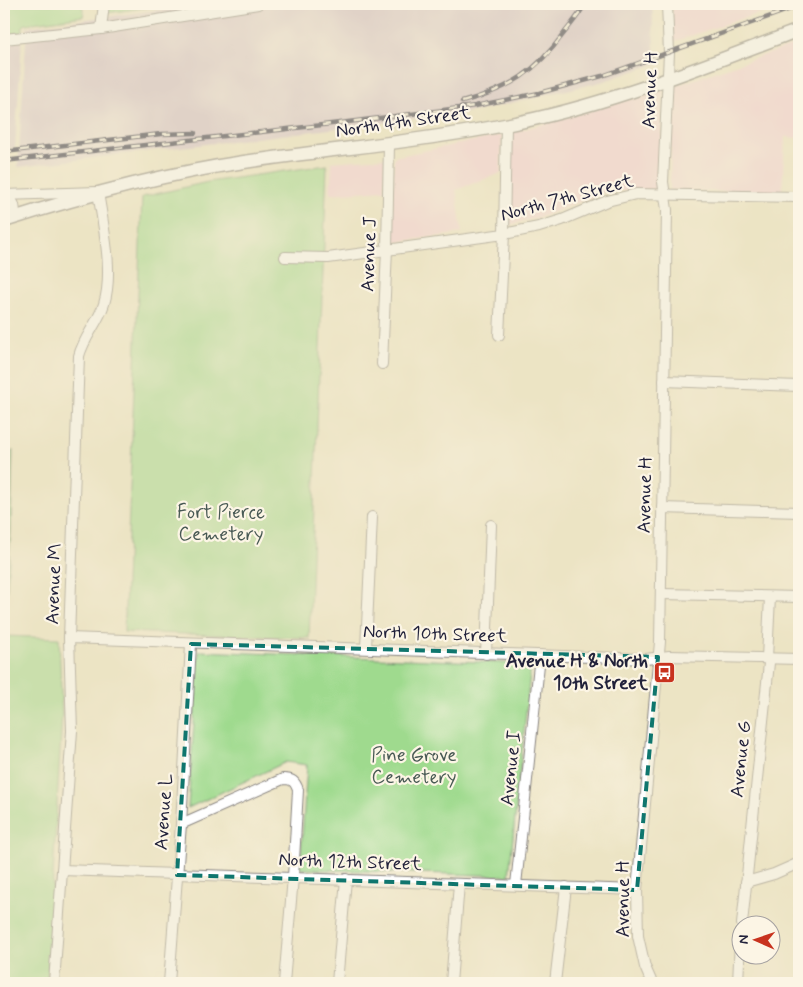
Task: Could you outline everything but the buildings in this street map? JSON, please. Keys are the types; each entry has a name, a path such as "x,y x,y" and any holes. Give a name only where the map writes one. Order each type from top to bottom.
{"main road":[{"name":"North 4th Street","path":"10,219 98,192 244,162 389,144 506,125 545,116 601,101 668,79 799,30"}],"street":[{"path":"101,28 104,4"},
{"path":"4,39 101,28 258,4"},
{"name":"Avenue H","path":"652,983 645,967 638,936 636,890 658,657 667,210 663,182 670,53 667,4"},
{"path":"499,335 504,234 506,125"},
{"name":"Avenue J","path":"382,364 389,144"},
{"path":"4,195 98,192"},
{"name":"Avenue M","path":"54,983 72,727 69,638 79,356 82,343 94,326 107,290 105,239 98,192"},
{"name":"North 7th Street","path":"285,257 328,258 504,234 562,220 607,201 636,194 799,197"},
{"path":"4,195 9,197 14,204 10,219"},
{"path":"664,381 799,386"},
{"path":"662,508 799,512"},
{"path":"366,648 372,517"},
{"path":"486,654 491,525"},
{"path":"660,594 799,597"},
{"name":"Avenue G","path":"743,914 768,663 770,597"},
{"name":"North 10th Street","path":"69,638 191,644 366,648 646,659 669,656 799,659"},
{"name":"Avenue L","path":"169,983 181,824 191,644"},
{"name":"Avenue I","path":"516,885 540,654"},
{"path":"181,824 283,779 292,780 298,790 284,983"},
{"path":"746,882 774,874 799,863"},
{"name":"North 12th Street","path":"62,870 636,890"},
{"path":"337,983 346,879"},
{"path":"451,983 458,884"},
{"path":"555,983 566,887"},
{"path":"738,983 739,964"}],"highlighted area":[{"path":"191,644 658,657 637,890 177,875"}],"shaded area":[{"path":"204,4 652,4 655,64 601,82 477,111 18,167 27,27"},
{"path":"672,4 794,4 737,20 673,42"},
{"path":"22,41 15,148 4,149 4,43"},
{"path":"799,43 799,138 785,137 782,193 670,190 672,87"},
{"path":"663,90 661,189 607,191 544,216 509,225 511,133"},
{"path":"502,135 501,173 456,190 462,233 392,243 394,157"},
{"path":"385,158 384,190 330,194 332,165 330,162"}],"green space":[{"path":"4,4 82,4 84,16 26,24 23,26 22,33 4,35"},
{"path":"108,4 174,4 107,13"},
{"name":"Fort Pierce Cemetery","path":"327,165 309,638 124,632 142,197 208,182"},
{"path":"13,450 11,533 4,628 4,459"},
{"path":"4,632 5,636 59,638 62,715 47,983 4,983"},
{"name":"Pine Grove Cemetery","path":"199,651 531,664 509,876 300,869 307,765 286,762 188,808"}],"railway":[{"path":"462,102 495,91 521,77 554,46 585,4"},
{"path":"4,161 475,106 539,93 602,76 799,6"},
{"path":"4,152 161,134 195,133"}],"place":[{"name":"Avenue H & North 10th Street","path":"664,672"}]}
